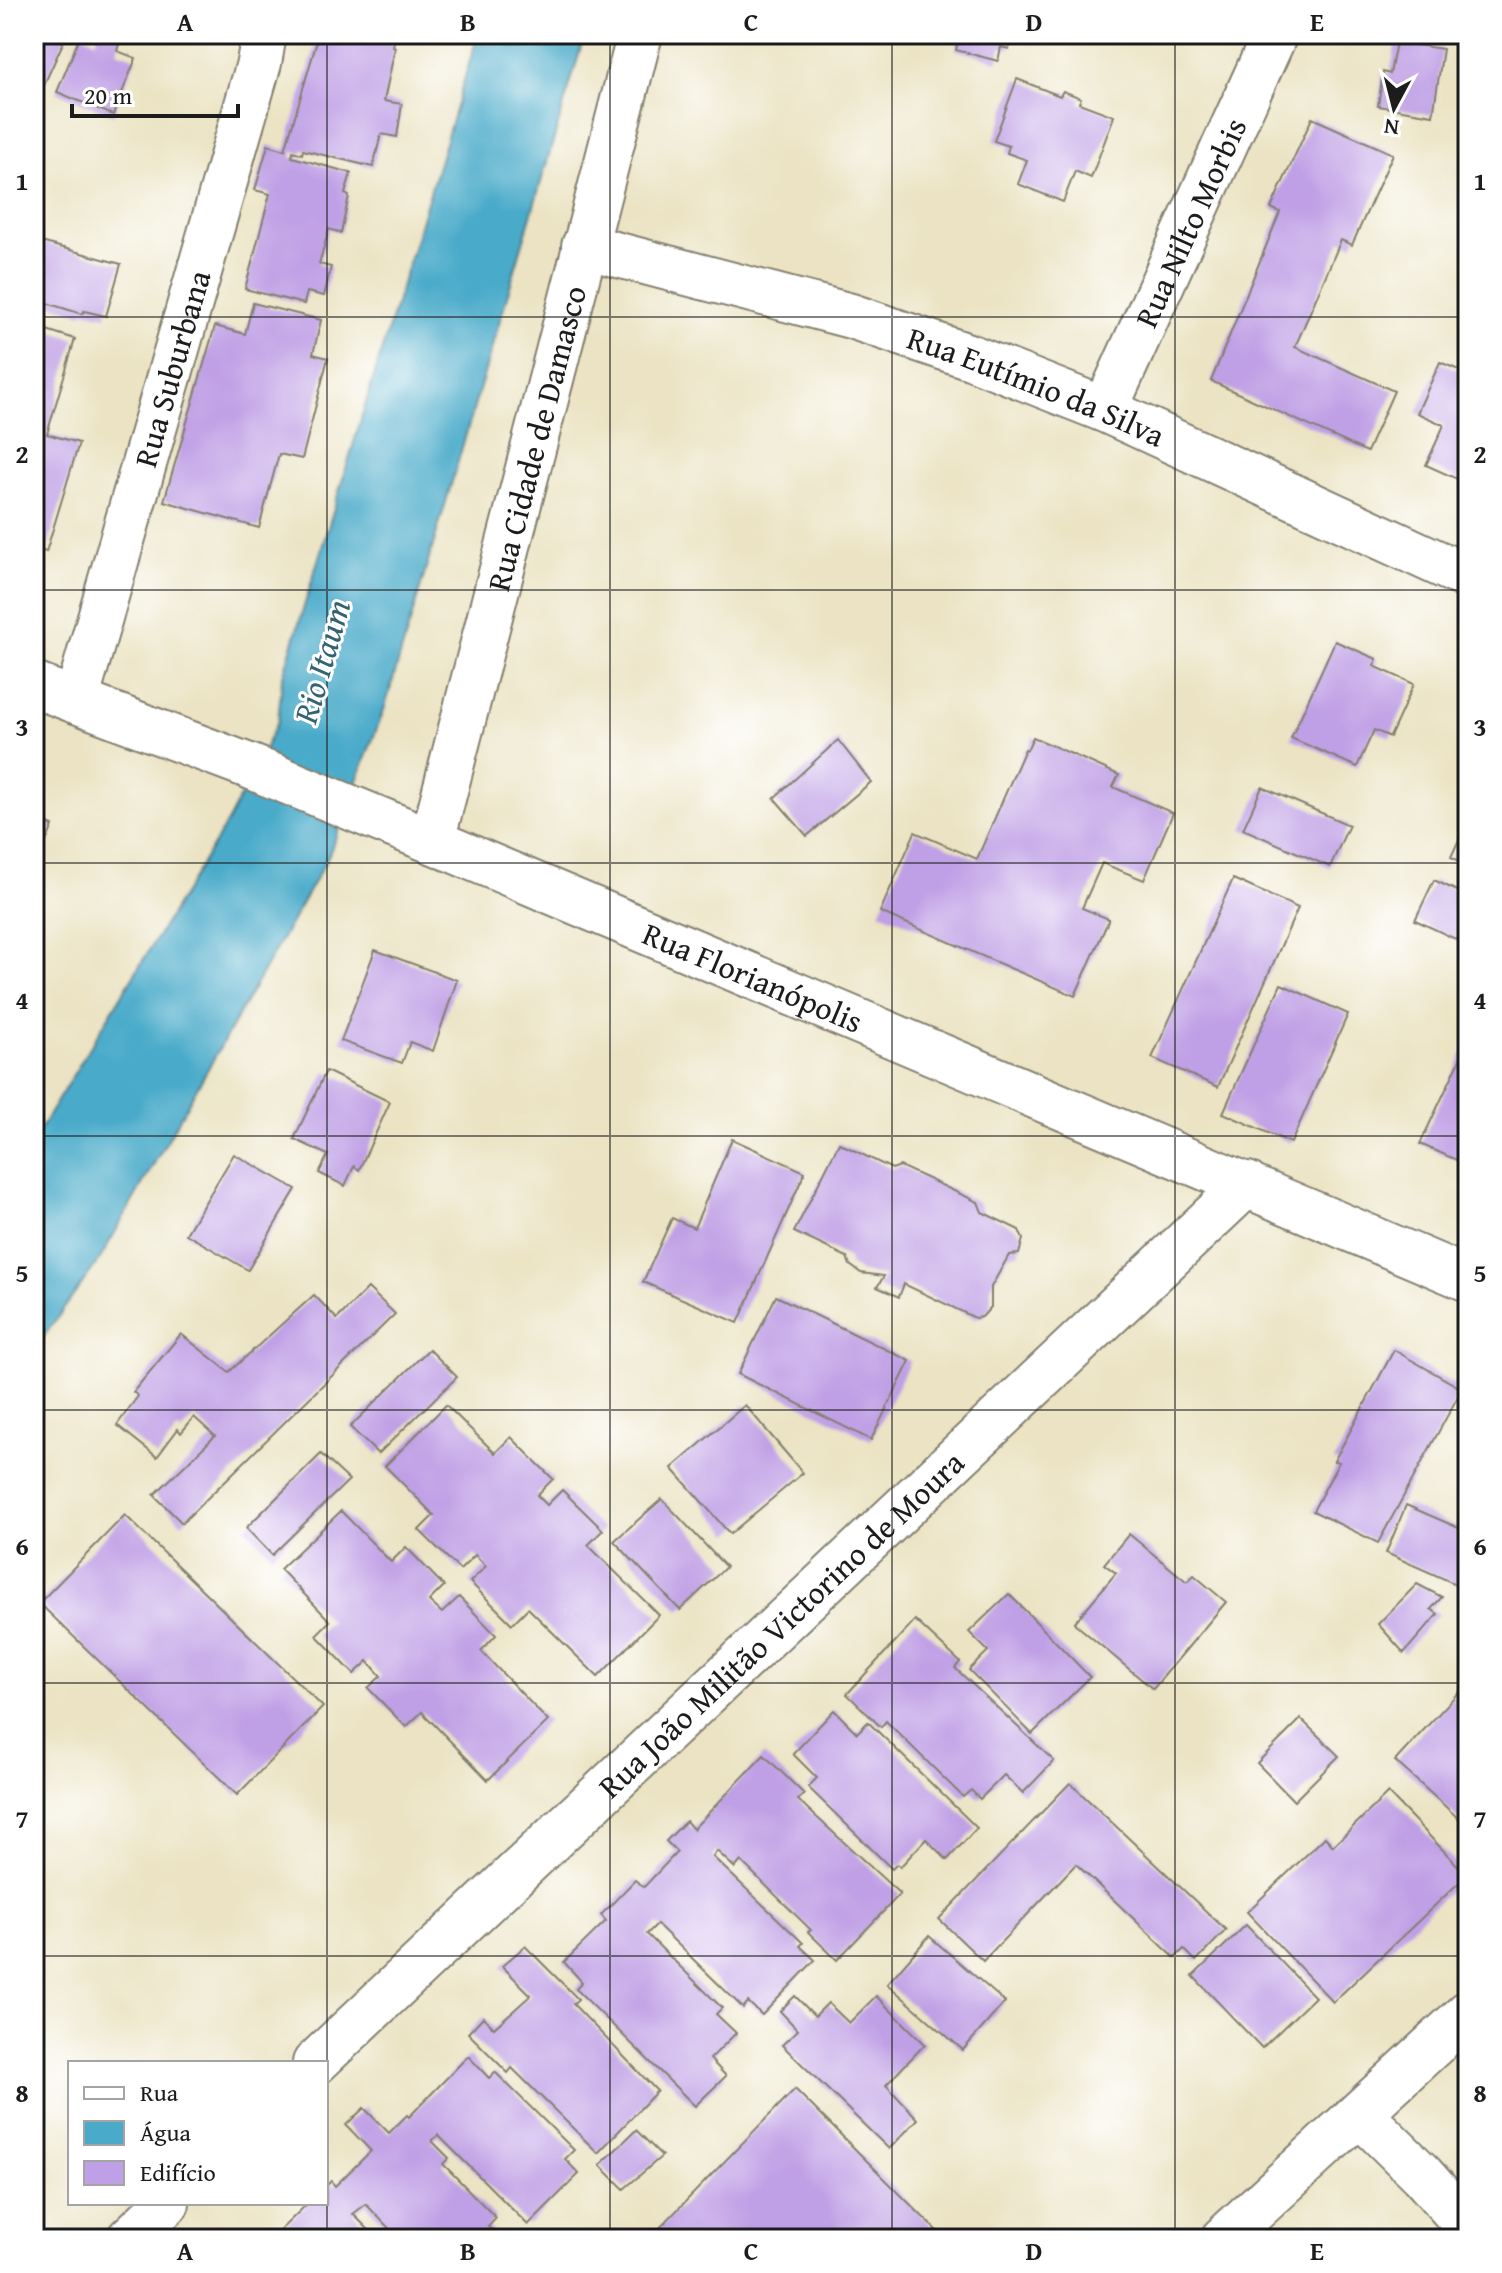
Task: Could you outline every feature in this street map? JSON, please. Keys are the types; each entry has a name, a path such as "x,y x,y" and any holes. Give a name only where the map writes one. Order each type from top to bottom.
{"street":[{"name":"Rua Suburbana","path":"76,701 259,63 264,34"},
{"name":"Rua Cidade de Damasco","path":"432,841 640,34"},
{"name":"Rua Nilto Morbis","path":"1105,410 1275,34"},
{"name":"Rua Eutímio da Silva","path":"584,246 851,316 971,357 1105,410 1468,577"},
{"name":"Rua Florianópolis","path":"34,685 249,766 432,841 1468,1279"},
{"name":"Rua João Militão Victorino de Moura","path":"317,2061 1247,1184"},
{"path":"1223,2239 1468,2013"},
{"path":"1360,2114 1422,2175 1468,2227"}],"water":[{"name":"Rio Itaum","path":"478,34 585,34 385,707 328,857 100,1259 34,1350 34,1139 229,819 278,721 282,679"}],"building":[{"path":"34,34 67,34 34,107"},
{"path":"81,34 96,41 98,34 122,34 117,51 136,58 113,115 57,92"},
{"path":"319,34 395,34 384,101 402,104 397,137 381,134 373,167 303,150 302,154 293,151 292,157 351,173 345,194 349,196 341,233 329,229 319,264 331,267 324,296 307,292 304,304 245,289 270,194 255,190 268,145 285,150"},
{"path":"959,34 1013,34 1009,49 1001,47 998,61 956,50"},
{"path":"1396,42 1443,49 1433,115 1378,106 1383,72 1390,74"},
{"path":"1017,79 1060,96 1063,91 1081,98 1079,103 1114,116 1091,178 1075,171 1063,202 1018,184 1027,160 1007,153 1009,146 994,141"},
{"path":"1312,118 1393,154 1352,245 1341,240 1295,347 1394,391 1367,452 1211,381 1280,212 1271,208"},
{"path":"34,240 121,264 106,316 84,311 82,314 34,299"},
{"path":"253,303 321,320 313,354 328,358 302,459 279,454 259,528 164,501 215,326 245,334"},
{"path":"34,326 75,339 47,434 79,443 46,552 34,548"},
{"path":"1440,362 1468,374 1466,483 1426,465 1444,425 1417,413"},
{"path":"1335,641 1377,659 1374,666 1414,684 1390,737 1374,730 1357,767 1291,738"},
{"path":"1033,737 1119,775 1113,787 1173,813 1144,880 1102,863 1082,908 1109,919 1075,996 880,912 915,832 977,859"},
{"path":"838,740 871,782 807,836 774,798"},
{"path":"1262,787 1349,825 1330,867 1243,829"},
{"path":"34,818 53,826 34,869"},
{"path":"1468,820 1468,865 1451,857"},
{"path":"1233,879 1298,908 1218,1087 1152,1058"},
{"path":"1434,880 1468,896 1468,945 1415,920"},
{"path":"375,950 457,980 433,1051 410,1042 402,1063 341,1041"},
{"path":"1281,984 1348,1014 1291,1143 1223,1113"},
{"path":"1468,1043 1468,1165 1420,1144"},
{"path":"326,1071 390,1102 359,1170 354,1166 345,1186 319,1173 328,1155 294,1139"},
{"path":"732,1139 805,1172 738,1323 643,1282 672,1218 694,1228"},
{"path":"839,1143 892,1169 900,1166 978,1202 982,1212 1019,1230 1023,1239 1019,1254 1009,1255 991,1287 991,1307 982,1317 975,1318 904,1284 899,1297 877,1287 884,1276 861,1273 850,1265 847,1257 794,1232"},
{"path":"234,1154 296,1189 248,1270 186,1234"},
{"path":"368,1288 395,1314 182,1523 154,1495 215,1436 194,1417 181,1433 178,1429 157,1457 117,1425 138,1396 133,1392 181,1334 229,1372 314,1295 337,1319"},
{"path":"776,1296 910,1361 871,1440 738,1374"},
{"path":"429,1349 457,1377 378,1454 350,1427"},
{"path":"1394,1350 1462,1389 1378,1543 1313,1511 1339,1462 1334,1461"},
{"path":"446,1405 495,1453 511,1437 553,1479 537,1495 547,1505 562,1490 603,1530 588,1545 659,1615 598,1677 528,1608 512,1624 470,1582 486,1566 475,1555 460,1570 419,1530 434,1515 385,1466"},
{"path":"745,1405 803,1473 730,1534 672,1468"},
{"path":"321,1454 349,1480 272,1555 246,1528"},
{"path":"662,1499 726,1567 680,1610 614,1541"},
{"path":"1406,1505 1468,1532 1468,1567 1460,1586 1386,1553"},
{"path":"341,1511 391,1562 406,1547 444,1586 429,1601 442,1613 459,1597 496,1635 481,1651 548,1721 488,1780 422,1712 406,1727 368,1688 381,1676 368,1661 354,1674 316,1635 330,1621 280,1569"},
{"path":"125,1515 323,1707 237,1795 39,1603"},
{"path":"1129,1534 1187,1582 1194,1575 1226,1602 1153,1689 1074,1623 1116,1573 1104,1564"},
{"path":"1417,1584 1442,1597 1431,1609 1438,1614 1404,1653 1378,1624"},
{"path":"1009,1594 1090,1677 1032,1734 969,1670 988,1651 969,1632"},
{"path":"915,1620 960,1662 955,1668 1054,1761 1023,1793 1004,1775 980,1799 971,1790 963,1797 886,1721 881,1727 847,1694"},
{"path":"1468,1682 1468,1827 1395,1761"},
{"path":"834,1710 857,1733 868,1722 977,1828 947,1860 926,1839 900,1867 897,1864 892,1869 808,1787 817,1778 793,1754"},
{"path":"1301,1719 1339,1756 1294,1801 1257,1763"},
{"path":"764,1755 804,1794 798,1800 900,1894 837,1960 741,1861 735,1868 717,1851 713,1857 803,1943 800,1946 815,1960 762,2015 748,2002 743,2008 657,1924 647,1934 722,2008 716,2014 736,2033 710,2059 726,2076 695,2106 576,1989 582,1982 564,1962 606,1921 601,1915 635,1880 644,1887 677,1852 666,1841 686,1821 693,1829"},
{"path":"1070,1783 1226,1930 1196,1961 1184,1949 1175,1958 1076,1864 983,1961 939,1919"},
{"path":"1388,1793 1467,1875 1333,2002 1247,1912 1325,1837 1333,1846"},
{"path":"1246,1925 1315,1997 1262,2048 1193,1976"},
{"path":"929,1936 1005,2002 963,2050 887,1984"},
{"path":"525,1946 578,1999 573,2004 657,2091 598,2153 512,2068 508,2073 468,2033 483,2017 494,2028 531,1995 502,1966"},
{"path":"795,1996 815,2016 828,2003 849,2023 876,1996 925,2044 886,2085 918,2119 889,2149 782,2045 798,2030 780,2011"},
{"path":"468,2056 489,2078 495,2072 574,2150 565,2159 579,2174 528,2225 438,2135 432,2141 449,2158 443,2164 496,2218 488,2227 500,2239 399,2239 366,2204 353,2214 378,2239 271,2239 306,2205 328,2205 328,2184 331,2181 335,2186 371,2151 346,2125 364,2108 389,2133 407,2115 409,2117"},
{"path":"795,2089 945,2239 649,2239"},
{"path":"636,2130 662,2156 624,2189 600,2165"}]}
